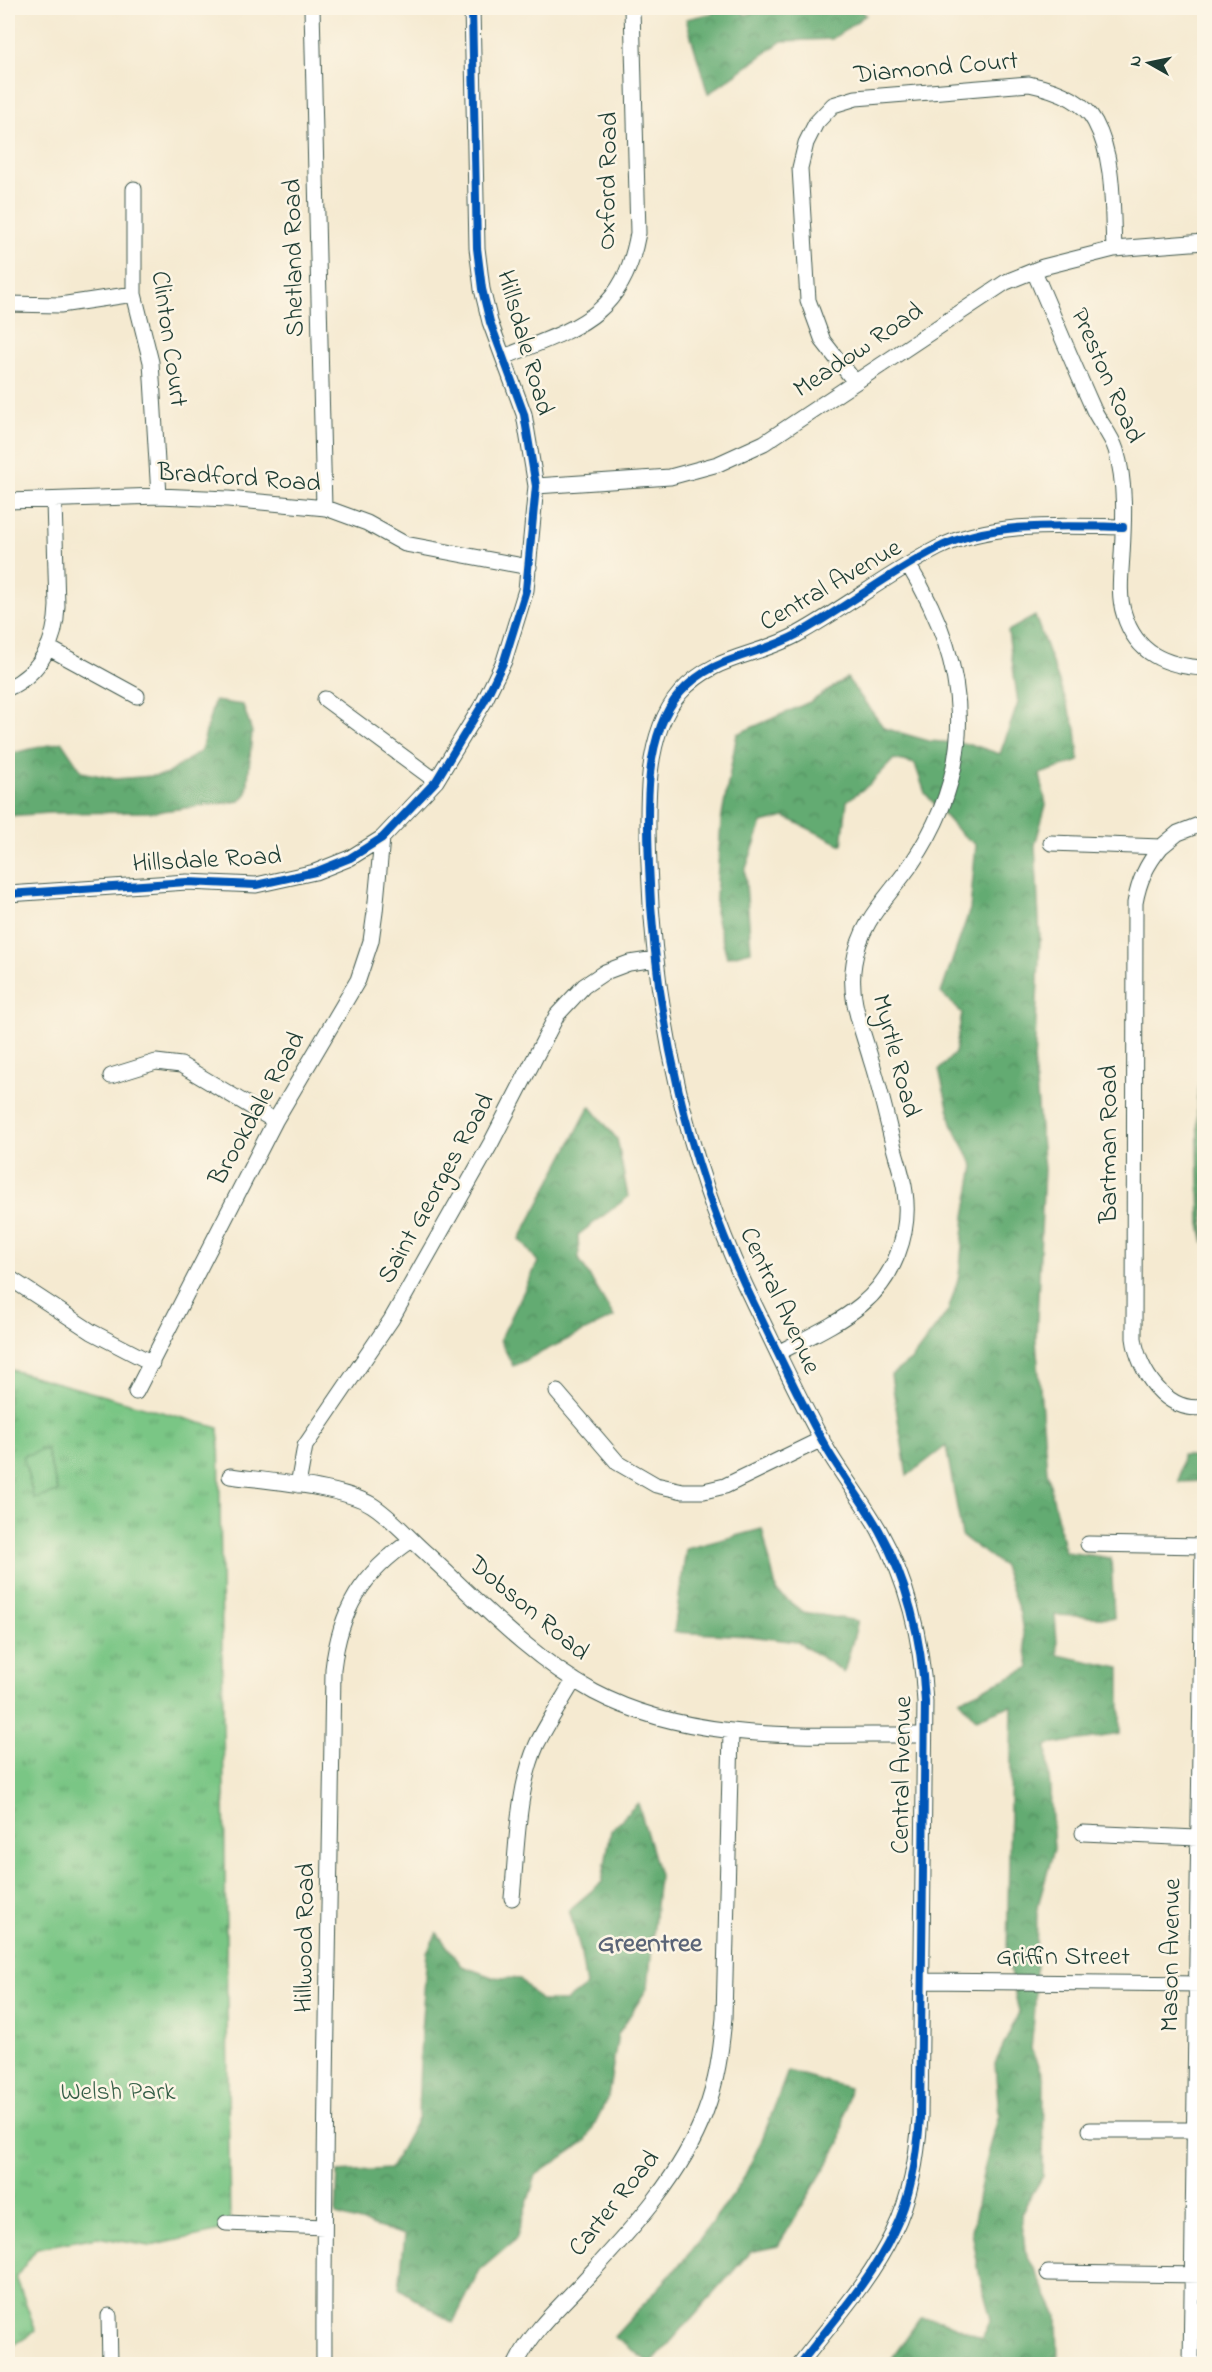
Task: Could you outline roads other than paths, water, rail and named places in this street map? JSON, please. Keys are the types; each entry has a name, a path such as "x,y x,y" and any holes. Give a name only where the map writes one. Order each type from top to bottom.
{"street":[{"name":"Shetland Road","path":"312,8 324,508"},
{"name":"Hillsdale Road","path":"8,894 187,882 256,885 315,872 350,858 382,838 436,781 484,702 504,661 526,590 537,486 524,414 490,322 482,289 477,248 472,8"},
{"name":"Oxford Road","path":"504,357 581,325 603,308 621,287 633,259 638,233 632,8"},
{"name":"Diamond Court","path":"855,382 823,340 808,300 800,168 806,143 816,123 833,105 856,98 897,93 1029,84 1045,87 1067,96 1081,106 1095,121 1106,151 1114,249"},
{"name":"Clinton Court","path":"134,189 134,294 151,363 159,496"},
{"name":"Meadow Road","path":"537,486 670,477 718,464 764,443 1005,282 1034,271 1114,249 1204,242"},
{"name":"Preston Road","path":"1034,271 1093,408 1115,448 1122,484 1123,613 1135,638 1156,658 1179,666 1204,668"},
{"path":"8,304 60,305 134,294"},
{"name":"Bradford Road","path":"8,501 159,496 228,499 324,508 367,524 405,544 529,567"},
{"path":"8,688 35,669 49,648 57,622 54,501"},
{"name":"Central Avenue","path":"800,2364 880,2258 905,2205 915,2167 920,2118 923,1665 918,1629 895,1560 878,1527 822,1439 778,1353 727,1244 693,1143 673,1065 651,915 648,840 651,770 657,731 668,709 692,681 712,667 781,644 940,547 970,537 1041,526 1123,527"},
{"name":"Myrtle Road","path":"778,1353 842,1318 869,1298 892,1266 904,1230 905,1191 880,1089 856,1012 852,980 855,953 864,928 878,905 906,872 922,848 947,794 957,755 958,699 947,644 925,593 909,566"},
{"path":"49,648 137,696"},
{"path":"325,699 436,781"},
{"path":"1052,843 1161,847 1187,829 1204,823"},
{"name":"Brookdale Road","path":"136,1392 275,1121 358,980 370,941 375,912 382,838"},
{"name":"Bartman Road","path":"1161,847 1142,876 1135,903 1134,1338 1139,1362 1156,1387 1182,1404 1198,1408 1204,1407"},
{"name":"Saint Georges Road","path":"298,1485 305,1446 391,1320 491,1143 557,1015 584,986 605,972 629,963 656,959"},
{"path":"111,1076 156,1062 181,1065 275,1121"},
{"path":"8,1277 92,1332 152,1362"},
{"path":"557,1392 618,1462 656,1485 683,1491 704,1491 725,1486 822,1439"},
{"name":"Dobson Road","path":"230,1476 335,1492 371,1505 533,1651 574,1680 629,1708 665,1720 731,1732 924,1735"},
{"name":"Hillwood Road","path":"324,2364 333,1669 340,1628 354,1598 373,1571 385,1559 412,1540"},
{"path":"1088,1544 1204,1546"},
{"name":"Mason Avenue","path":"1191,2364 1199,2275 1200,1984 1197,1838 1203,1693 1204,1546"},
{"path":"512,1898 528,1772 537,1744 574,1680"},
{"name":"Carter Road","path":"516,2364 553,2311 578,2287 657,2197 676,2171 705,2113 721,2050 724,2018 731,1732"},
{"path":"1083,1833 1197,1838"},
{"name":"Griffin Street","path":"921,1981 1200,1984"},
{"path":"1090,2130 1200,2130"},
{"path":"226,2223 324,2227"},
{"path":"1048,2273 1199,2275"},
{"path":"109,2316 110,2364"}],"district":[{"name":"Greentree","path":"650,1944"}],"park label":[{"name":"Welsh Park","path":"118,2093"}]}
